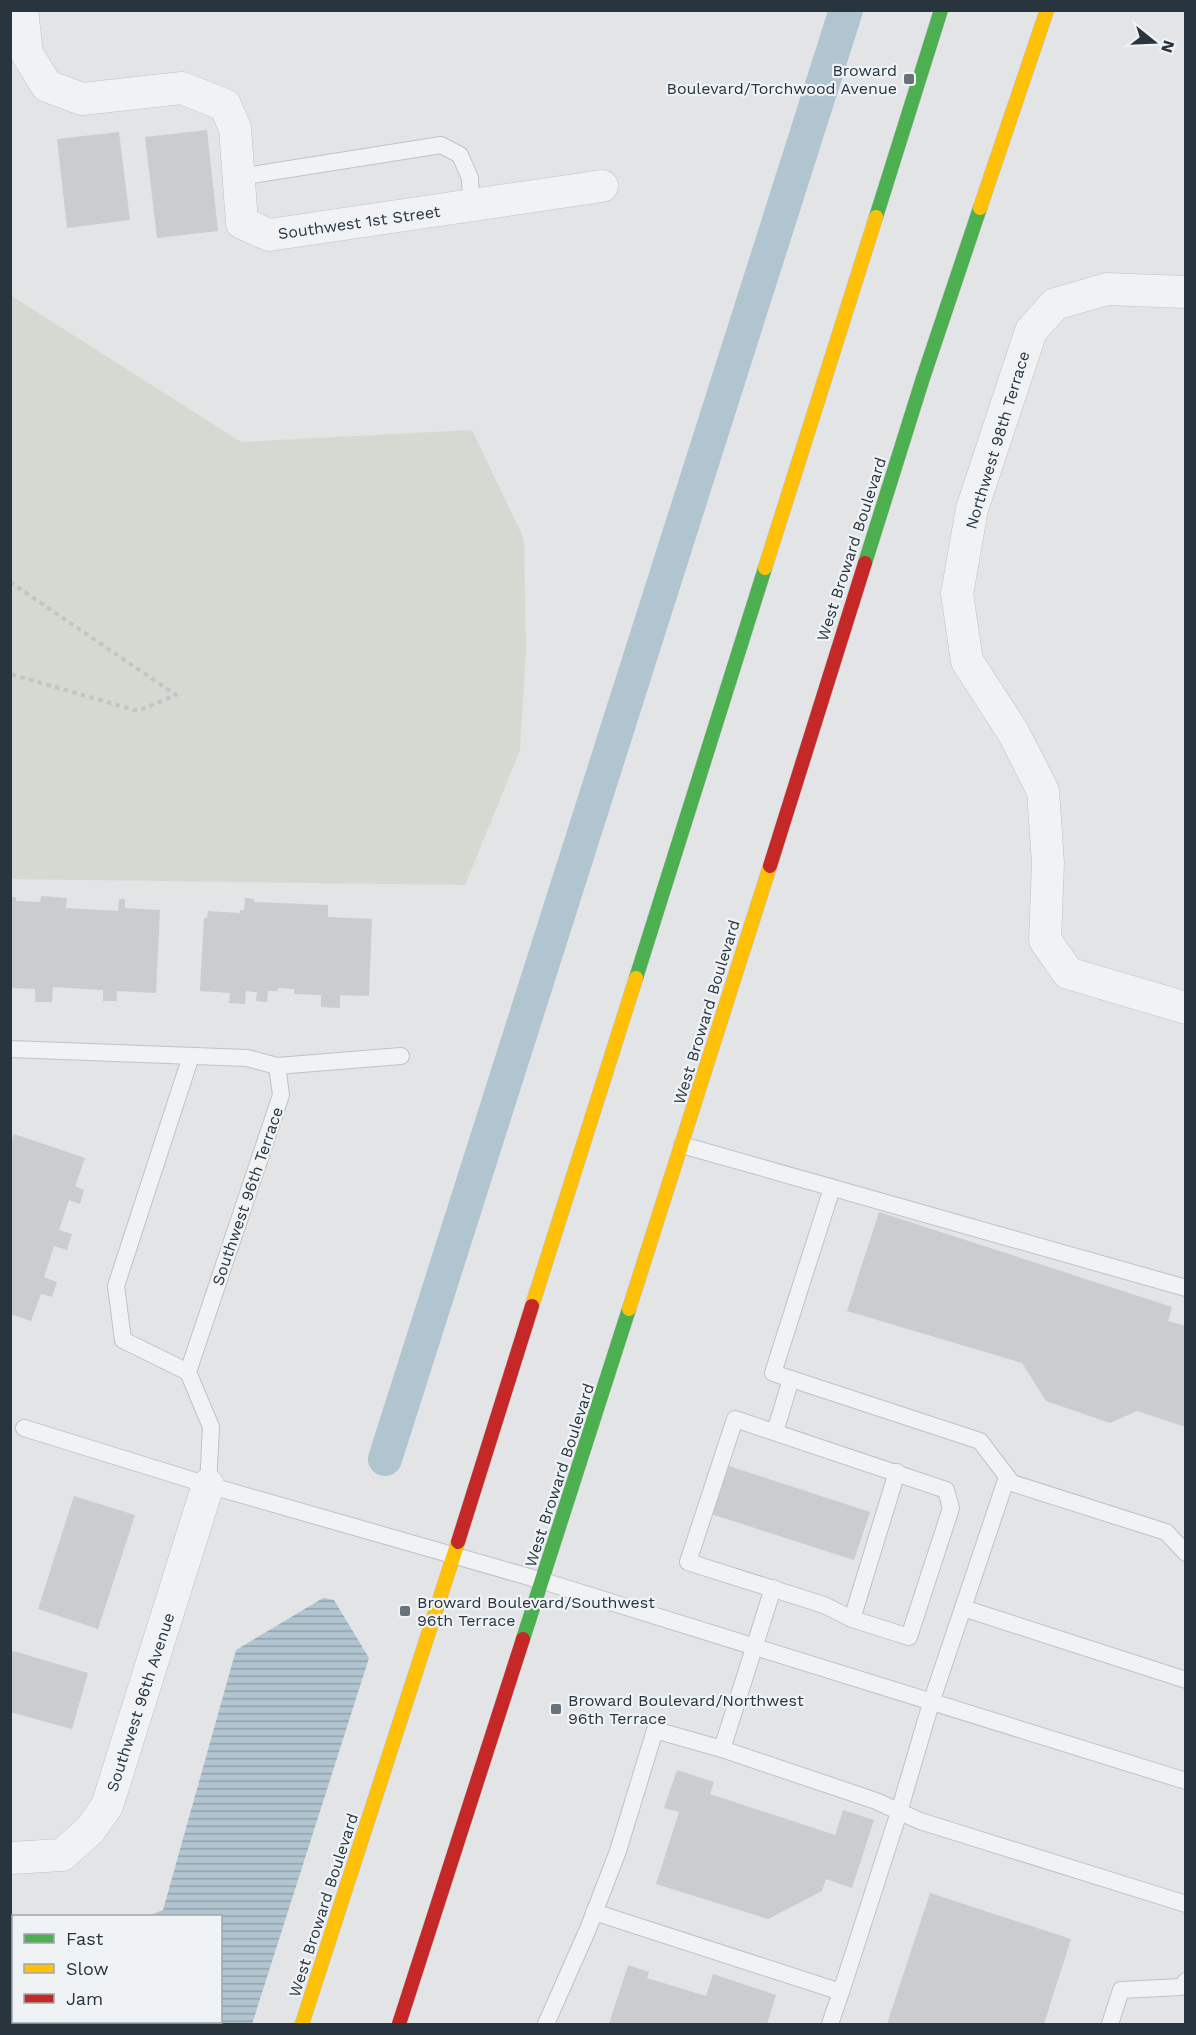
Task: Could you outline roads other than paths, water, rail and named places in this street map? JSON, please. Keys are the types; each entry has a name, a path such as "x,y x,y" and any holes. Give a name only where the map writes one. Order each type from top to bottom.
{"main road":[{"name":"West Broward Boulevard","path":"302,2025 453,1557 941,10"},
{"name":"West Broward Boulevard","path":"399,2025 682,1145 922,378 1047,10"}],"street":[{"name":"Southwest 1st Street","path":"22,10 27,54 47,86 82,99 182,88 225,105 235,128 242,223 269,235 602,186"},
{"name":"Northwest 98th Terrace","path":"1185,292 1107,289 1055,304 1031,331 972,509 957,594 967,661 1013,732 1043,791 1048,863 1045,940 1068,973 1185,1008"},
{"name":"Southwest 96th Avenue","path":"10,1858 62,1855 90,1830 107,1806 208,1485"}],"lane":[{"path":"238,177 441,145 460,155 470,178 471,205"},
{"path":"10,1049 247,1058 277,1066 401,1056"},
{"path":"191,1056 116,1286 123,1340 188,1372 211,1427 208,1485"},
{"name":"Southwest 96th Terrace","path":"188,1372 281,1095 277,1066"},
{"path":"682,1145 1185,1288"},
{"path":"832,1188 773,1373 980,1441 1012,1483 1166,1532 1185,1553"},
{"path":"775,1432 791,1379"},
{"path":"735,1419 775,1432 946,1490 951,1508 909,1636 852,1619 824,1605 688,1562 735,1419"},
{"path":"24,1428 208,1485 543,1581 1185,1780"},
{"path":"852,1619 897,1472"},
{"path":"830,2025 899,1812 931,1703 1007,1477"},
{"path":"722,1749 773,1588"},
{"path":"963,1608 1185,1680"},
{"path":"546,2025 618,1851 655,1730 722,1749 876,1801 920,1821 1185,1904"},
{"path":"594,1912 841,1992"},
{"path":"1110,2025 1121,1990 1181,1987 1185,1981"}],"water":[{"path":"323,1598 334,1600 369,1658 252,2024 11,2024 12,1976 12,2023 222,2023 222,1915 150,1915 163,1910 236,1650"}],"waterway":[{"path":"385,1459 846,10"}],"place":[{"name":"Broward Boulevard/Torchwood Avenue","path":"909,79"},
{"name":"Broward Boulevard/Southwest 96th Terrace","path":"405,1611"},
{"name":"Broward Boulevard/Northwest 96th Terrace","path":"556,1709"}]}
